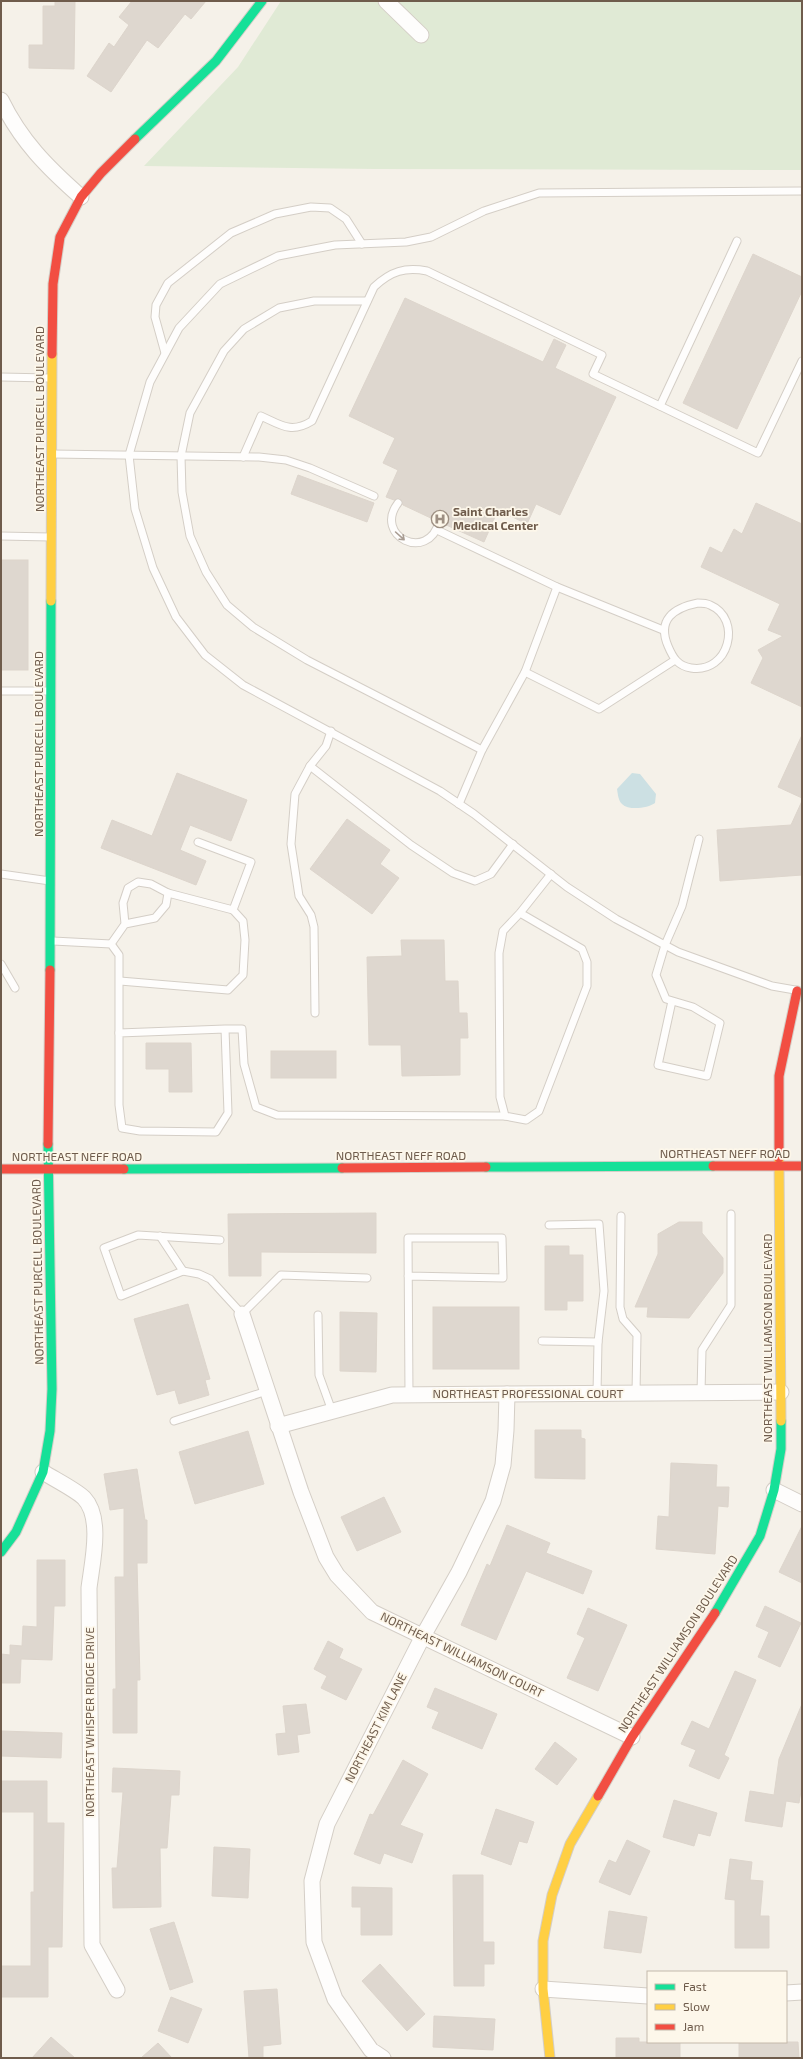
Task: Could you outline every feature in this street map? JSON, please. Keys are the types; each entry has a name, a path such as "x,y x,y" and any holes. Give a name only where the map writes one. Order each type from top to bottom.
{"street":[{"name":"NORTHEAST PURCELL BOULEVARD","path":"1,1552 16,1532 43,1472 50,1431 52,1389 48,1169 51,941 51,378 53,284 60,237 80,197 101,173 216,62 262,1"},
{"path":"386,1 422,35"},
{"path":"1,100 12,122 42,161 80,197"},
{"name":"NORTHEAST WILLIAMSON BOULEVARD","path":"550,2058 543,1989 543,1941 554,1888 570,1844 632,1737 729,1591 760,1536 774,1490 781,1449 779,1076 800,991"},
{"name":"NORTHEAST NEFF ROAD","path":"1,1169 802,1166"},
{"name":"NORTHEAST WILLIAMSON COURT","path":"242,1314 301,1492 326,1557 336,1575 372,1612 632,1737"},
{"name":"NORTHEAST PROFESSIONAL COURT","path":"278,1426 392,1394 636,1394 781,1392"},
{"name":"NORTHEAST KIM LANE","path":"382,2058 371,2050 334,1999 314,1942 312,1881 327,1824 423,1636 459,1572 492,1501 503,1465 507,1394"},
{"name":"NORTHEAST WHISPER RIDGE DRIVE","path":"43,1472 85,1499 93,1515 96,1536 89,1588 92,1945 117,1990"},
{"path":"774,1490 802,1504"},
{"path":"543,1989 647,1996"},
{"path":"787,1993 802,1992"}],"lane":[{"path":"800,991 772,986 678,952 616,919 566,886 459,804 331,731 299,717 243,685 205,655 176,616 153,568 135,509 129,456 150,382 179,328 220,284 278,256 335,245 406,242 431,237 484,211 539,193 802,191"},
{"path":"165,353 155,317 156,305 168,283 231,233 275,214 311,207 330,208 346,219 362,244"},
{"path":"660,406 737,241"},
{"path":"243,457 261,416 285,428 301,428 312,421 374,287 385,277 398,270 413,268 428,271 602,355 593,374 758,453 802,361"},
{"path":"367,301 314,300 279,308 244,329 224,351 190,413 182,456 182,492 190,536 206,572 227,605 253,627 307,660 482,750"},
{"path":"1,377 51,378"},
{"path":"52,454 243,457 286,460 310,468 374,496"},
{"path":"398,502 393,509 391,518 392,527 397,535 404,541 414,543 423,542 431,537 437,530 439,522"},
{"path":"437,530 557,587 664,630"},
{"path":"1,536 50,536"},
{"path":"459,804 482,750 525,672 557,587"},
{"path":"698,603 710,605 720,613 727,624 728,640 724,653 715,664 706,668 695,669 682,667 675,660 666,640 664,630 670,616 681,606 698,603"},
{"path":"525,672 599,709 675,660"},
{"path":"1,691 50,691"},
{"path":"315,1013 314,927 311,915 299,896 291,844 295,794 310,766 326,746 331,731"},
{"path":"310,766 411,845 453,873 475,881 491,874 513,844"},
{"path":"672,1001 658,1065 707,1076 720,1023 693,1007 666,999 656,975 666,945 682,906 699,839"},
{"path":"198,842 251,862 233,910"},
{"path":"1,874 51,882"},
{"path":"505,1116 500,1097 499,953 503,930 520,913 551,874"},
{"path":"111,944 125,924 123,903 128,888 138,882 151,884 168,893 233,910 243,921 245,940 243,974 228,990 120,982"},
{"path":"125,924 155,918 166,905 168,893"},
{"path":"119,1033 242,1029 244,1064 256,1106 277,1115 505,1116 526,1120 539,1111 588,986 588,962 582,948 520,913"},
{"path":"51,941 111,944"},
{"path":"111,944 119,955 119,1105 122,1128 140,1131 216,1132 228,1113 225,1029"},
{"path":"1,964 15,988"},
{"path":"701,1393 702,1350 731,1305 731,1214"},
{"path":"621,1216 620,1307 623,1319 637,1335 636,1394"},
{"path":"549,1225 599,1224 604,1291 598,1342 597,1394"},
{"path":"220,1240 138,1235 104,1248 121,1296 183,1271 199,1274 210,1279 242,1314 281,1275 367,1278"},
{"path":"160,1236 183,1271"},
{"path":"408,1276 504,1278 502,1238 408,1238 408,1276 409,1394"},
{"path":"318,1315 319,1375 332,1411"},
{"path":"542,1341 598,1342"},
{"path":"174,1421 267,1391"}],"green space":[{"path":"281,1 802,1 802,170 375,169 144,166 238,67"}],"shaded area":[{"path":"632,773 640,774 656,794 655,803 652,805 634,808 629,808 622,804 618,797 617,789"}],"building":[{"path":"55,1 75,1 74,69 29,68 29,45 43,45 43,6 55,6"},
{"path":"132,1 206,1 191,19 185,14 158,48 147,40 111,92 87,76 109,43 114,47 129,25 119,17"},
{"path":"753,254 802,277 802,291 737,429 683,403"},
{"path":"405,298 543,362 554,339 566,345 555,368 616,397 560,515 536,504 527,524 498,510 484,542 444,524 441,517 435,520 403,505 400,498 394,500 386,497 398,470 383,463 395,438 349,416"},
{"path":"298,475 374,503 367,522 291,494"},
{"path":"756,503 802,524 802,707 751,683 763,658 758,650 783,636 768,630 780,604 701,567 710,547 722,553 734,529 742,534"},
{"path":"1,560 28,560 28,670 1,670"},
{"path":"802,735 802,798 778,787"},
{"path":"177,773 247,800 231,841 190,825 180,850 206,861 196,885 101,848 112,820 152,836"},
{"path":"802,801 802,875 720,881 717,830 791,825"},
{"path":"347,819 390,850 380,864 399,878 372,914 310,869"},
{"path":"401,940 444,940 445,981 458,981 459,1013 467,1013 468,1038 460,1038 460,1075 402,1076 401,1045 369,1045 367,957 402,956"},
{"path":"146,1043 191,1043 192,1092 169,1092 169,1069 146,1069"},
{"path":"271,1051 336,1051 336,1078 271,1078"},
{"path":"376,1213 376,1253 261,1252 261,1276 229,1276 228,1214"},
{"path":"679,1222 702,1222 702,1233 723,1258 723,1273 689,1318 647,1317 648,1307 635,1307 658,1254 658,1234"},
{"path":"545,1246 569,1246 569,1255 583,1255 583,1301 567,1301 567,1310 545,1310"},
{"path":"188,1304 210,1379 205,1380 209,1395 179,1404 175,1390 157,1395 134,1319"},
{"path":"433,1307 519,1307 519,1369 433,1369"},
{"path":"340,1312 377,1313 376,1372 340,1371"},
{"path":"535,1430 581,1430 581,1438 585,1439 585,1479 535,1478"},
{"path":"248,1431 264,1484 195,1504 179,1452"},
{"path":"671,1463 717,1465 716,1487 729,1487 728,1507 718,1506 715,1554 656,1549 658,1516 669,1517"},
{"path":"137,1469 145,1520 147,1520 147,1563 137,1563 140,1680 137,1680 137,1733 113,1733 113,1689 116,1689 115,1577 124,1577 124,1508 110,1510 104,1474"},
{"path":"384,1497 401,1532 357,1551 341,1517"},
{"path":"507,1525 550,1543 546,1553 592,1571 583,1594 526,1571 496,1640 461,1625 487,1564 490,1566"},
{"path":"802,1526 802,1583 779,1572"},
{"path":"37,1560 65,1560 65,1606 54,1606 52,1660 21,1659 20,1683 1,1683 1,1654 10,1655 10,1645 22,1646 23,1626 37,1627"},
{"path":"765,1606 801,1623 780,1667 758,1657 769,1632 756,1626"},
{"path":"588,1608 627,1625 598,1691 567,1678 585,1638 577,1634"},
{"path":"328,1641 343,1649 339,1658 362,1669 346,1700 321,1688 327,1676 314,1669"},
{"path":"735,1671 756,1680 724,1755 729,1758 719,1779 689,1766 696,1750 681,1744 692,1721 709,1729"},
{"path":"435,1688 497,1714 482,1749 432,1728 439,1712 427,1707"},
{"path":"306,1704 310,1733 297,1735 299,1752 278,1755 276,1734 286,1733 283,1706"},
{"path":"802,1704 802,1785 799,1803 786,1801 782,1827 745,1821 750,1791 774,1795 779,1759"},
{"path":"1,1731 62,1733 61,1758 1,1756"},
{"path":"555,1742 577,1759 557,1785 535,1769"},
{"path":"403,1760 428,1774 400,1825 423,1834 412,1863 384,1853 380,1864 354,1854 370,1814 373,1815"},
{"path":"113,1768 180,1771 179,1795 171,1795 167,1848 160,1848 161,1907 113,1908 112,1868 117,1868 123,1792 112,1792"},
{"path":"1,1781 47,1781 47,1823 64,1823 62,1947 48,1947 48,1997 1,1997 1,1966 31,1966 31,1892 34,1892 34,1812 1,1812"},
{"path":"674,1800 717,1813 710,1836 698,1833 694,1846 663,1837"},
{"path":"496,1809 534,1822 527,1843 519,1841 511,1865 481,1854"},
{"path":"627,1840 650,1851 630,1895 599,1882 609,1860 616,1863"},
{"path":"214,1847 250,1849 248,1898 212,1896"},
{"path":"730,1859 752,1862 750,1880 763,1881 760,1916 769,1916 769,1948 735,1948 735,1900 725,1899"},
{"path":"453,1875 483,1875 483,1942 494,1942 494,1964 484,1964 484,1986 454,1986"},
{"path":"352,1887 392,1888 392,1935 361,1935 361,1907 352,1907"},
{"path":"609,1911 647,1917 641,1953 604,1948"},
{"path":"174,1922 193,1982 170,1990 150,1929"},
{"path":"380,1964 425,2014 407,2031 362,1981"},
{"path":"277,1989 281,2044 263,2046 263,2057 249,2058 244,1991"},
{"path":"171,1997 202,2009 188,2043 158,2031"},
{"path":"434,2016 495,2019 493,2050 433,2047"},
{"path":"51,2037 75,2058 32,2058"},
{"path":"616,2038 639,2038 639,2042 647,2043 680,2043 680,2058 616,2058"},
{"path":"798,2042 799,2058 739,2058 739,2043"},
{"path":"158,2043 172,2058 141,2058"}],"traffic: fast":[{"path":"135,139 216,61 262,1"},
{"path":"50,970 51,601"},
{"path":"1,1552 16,1532 43,1472 50,1431 52,1389 48,1144"},
{"path":"486,1167 713,1166"},
{"path":"124,1169 342,1168"},
{"path":"715,1613 760,1536 774,1490 781,1449 781,1421"}],"traffic: slow":[{"path":"51,601 52,354"},
{"path":"779,1158 781,1421"},
{"path":"550,2058 543,1989 543,1941 552,1895 570,1844 598,1796"}],"traffic: jam":[{"path":"52,354 53,284 60,237 81,197 101,173 135,139"},
{"path":"48,1144 50,970"},
{"path":"779,1158 779,1076 797,991"},
{"path":"713,1166 802,1166"},
{"path":"342,1168 486,1167"},
{"path":"1,1169 124,1169"},
{"path":"598,1796 632,1737 715,1613"}],"place":[{"name":"Saint Charles Medical Center","path":"440,519"}]}
